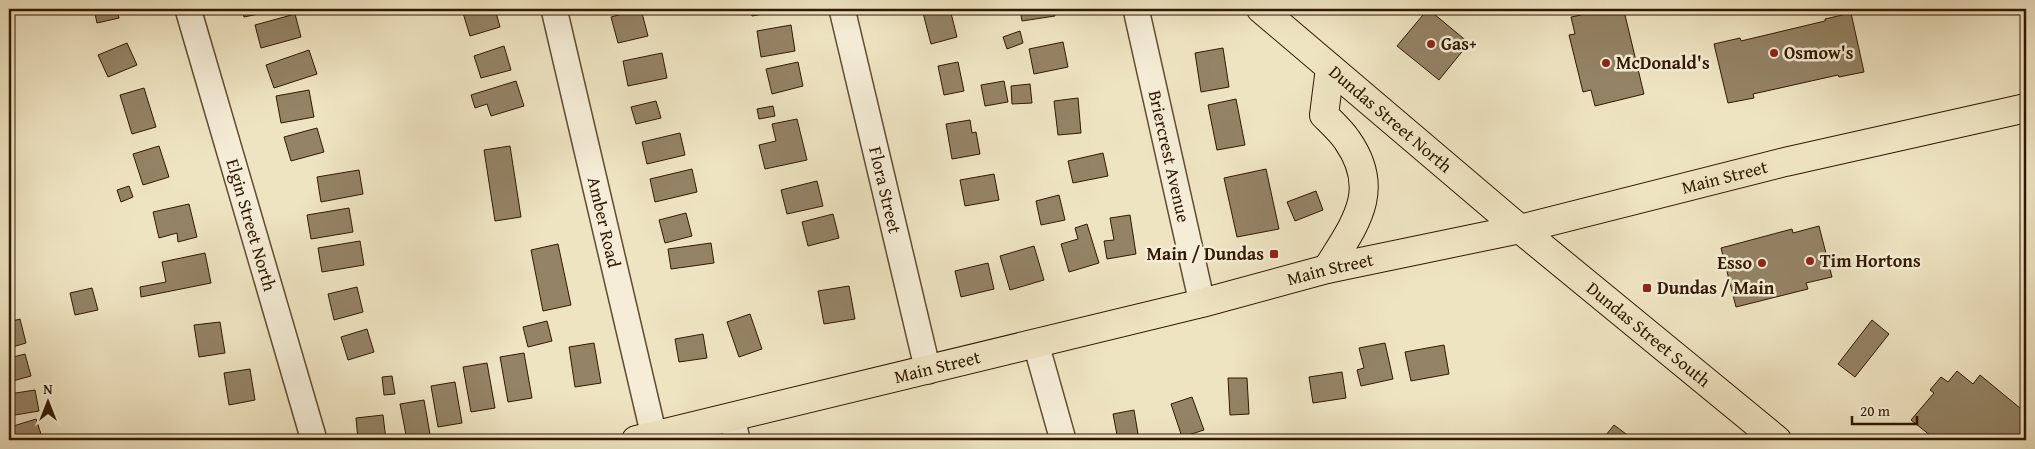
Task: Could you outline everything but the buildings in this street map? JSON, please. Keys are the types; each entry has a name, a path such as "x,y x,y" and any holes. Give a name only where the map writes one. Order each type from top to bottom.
{"main road":[{"name":"Dundas Street North","path":"1261,9 1520,229"},
{"path":"1327,269 1360,212 1365,184 1357,156 1347,140 1324,115 1330,68"},
{"name":"Main Street","path":"645,438 735,429 928,371 1202,303 1327,269 1520,229 1786,162 2026,108"},
{"name":"Dundas Street South","path":"1520,229 1777,440"}],"street":[{"name":"Elgin Street North","path":"188,9 314,440"},
{"name":"Amber Road","path":"554,9 645,438"},
{"name":"Flora Street","path":"842,9 928,371"},
{"name":"Briercrest Avenue","path":"1136,9 1202,303"},
{"path":"1036,344 1064,440"}],"place":[{"name":"Gas+","path":"1431,44"},
{"name":"Osmow's","path":"1774,53"},
{"name":"McDonald's","path":"1606,63"},
{"name":"Main / Dundas","path":"1274,254"},
{"name":"Tim Hortons","path":"1810,261"},
{"name":"Esso","path":"1762,263"},
{"name":"Dundas / Main","path":"1647,288"}]}
